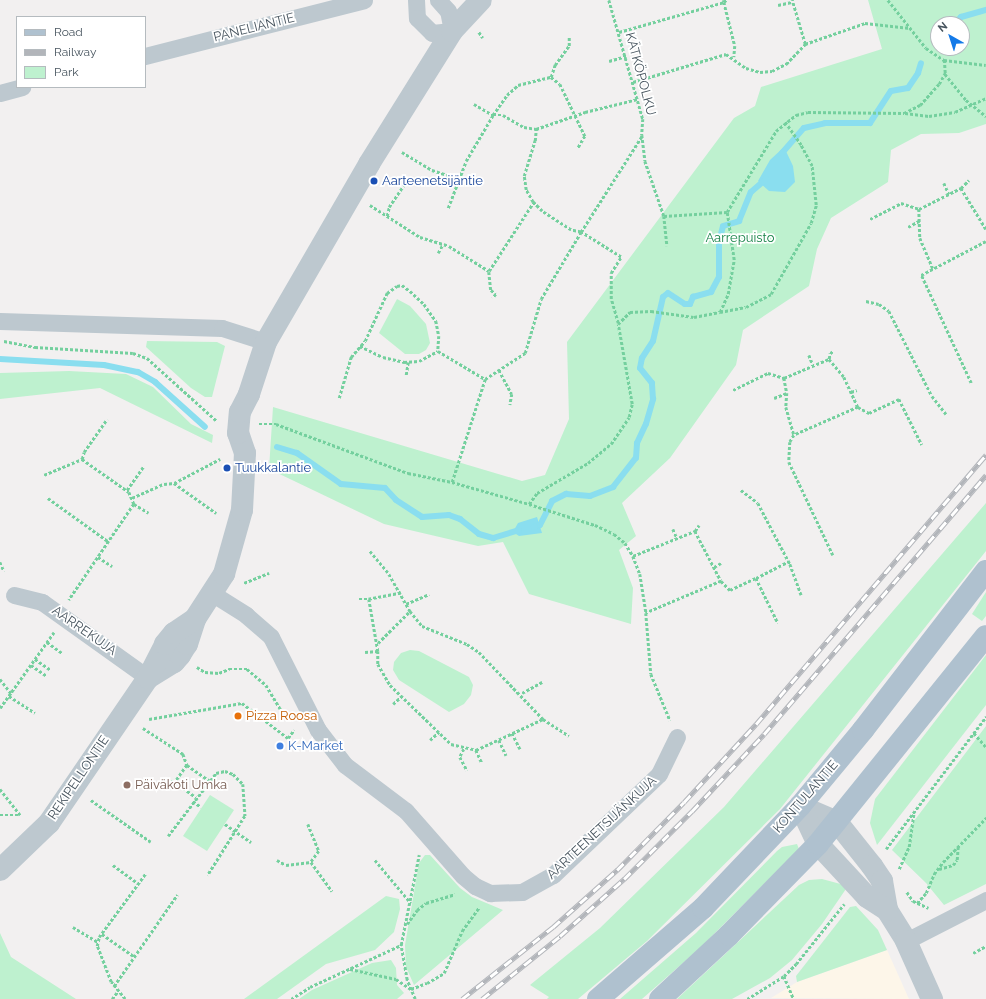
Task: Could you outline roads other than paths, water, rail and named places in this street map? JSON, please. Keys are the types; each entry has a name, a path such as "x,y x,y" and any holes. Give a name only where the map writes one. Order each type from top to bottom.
{"main road":[{"name":"KONTULANTIE","path":"598,999 703,908 800,806 863,730 986,571"},
{"path":"660,999 730,935 818,844 986,636"}],"street":[{"name":"PANELIANTIE","path":"146,56 364,0"},
{"path":"416,0 417,18 432,33 452,31"},
{"path":"438,0 448,11 452,31"},
{"path":"212,594 224,574 238,525 245,477 245,453 253,434 254,413 249,394 266,342 369,164 452,31 481,0"},
{"path":"0,93 18,88"},
{"path":"0,322 222,328 243,332 266,342"},
{"name":"REKIPELLONTIE","path":"0,870 49,823 148,678 165,644 174,633 195,619 212,594"},
{"name":"AARTEENETSIJÄNKUJA","path":"212,594 264,628 271,636 330,747 345,765 406,811 463,876 485,891 522,892 538,886 553,875 659,774 677,737"},
{"name":"AARREKUJA","path":"14,595 42,602 148,678"},
{"path":"800,806 837,822 882,881 887,910 906,941 932,999"},
{"path":"800,806 818,844 866,897 887,910"},
{"path":"906,941 986,900"}],"water":[{"path":"784,147 793,166 795,182 785,192 769,191 758,181 770,160"},
{"path":"537,517 542,533 519,536 513,532 518,523"}],"waterway":[{"path":"965,16 986,10"},
{"path":"782,153 804,128 825,123 870,123 891,91 908,88 918,73 921,63"},
{"path":"534,527 540,525 552,501 566,494 590,496 613,487 636,458 637,443 646,424 653,399 652,383 640,368 642,358 653,341 663,297 668,293 685,304 690,304 693,297 711,292 719,277 719,242 723,226 739,221 751,192 766,179"},
{"path":"0,359 104,365 138,372 155,382 205,427"},
{"path":"277,447 297,453 341,484 385,488 396,500 422,517 449,515 460,519 479,534 493,538 519,530"}],"railway":[{"path":"462,999 553,927 617,870 684,802 756,724 986,455"},
{"path":"482,999 560,936 624,879 692,811 764,734 986,475"}],"place":[{"name":"Aarteenetsijäntie","path":"374,181"},
{"name":"Tuukkalantie","path":"227,468"},
{"name":"Pizza Roosa","path":"238,716"},
{"name":"K-Market","path":"280,746"},
{"name":"Päiväkoti Umka","path":"127,785"}],"park label":[{"name":"Aarrepuisto","path":"740,238"}]}
